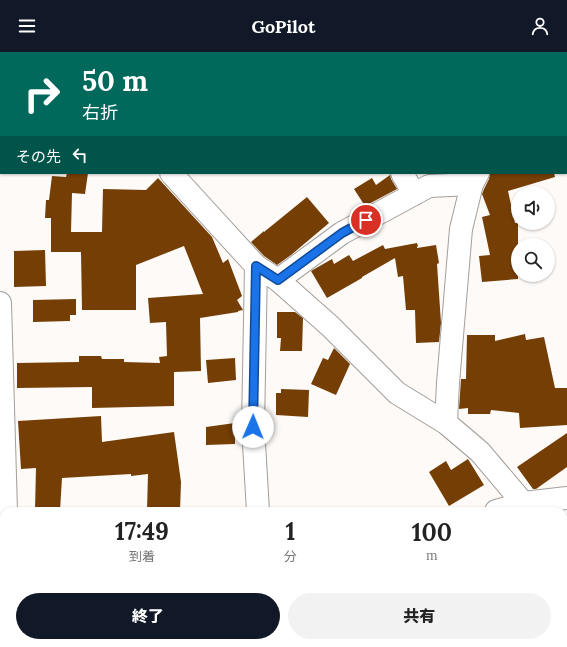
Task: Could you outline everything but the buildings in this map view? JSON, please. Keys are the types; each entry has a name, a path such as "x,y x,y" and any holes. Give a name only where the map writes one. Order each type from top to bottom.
{"street":[{"path":"172,174 256,266 278,280 330,326 397,393 446,423 480,452 527,507 567,498"},
{"path":"403,174 414,194"},
{"path":"278,280 342,233 429,186 475,179 461,229 446,423"},
{"path":"256,266 253,427 258,507"},
{"path":"0,303 2,440 6,507"}],"route":[{"path":"253,427 256,266 278,280 342,233 366,220"}]}
